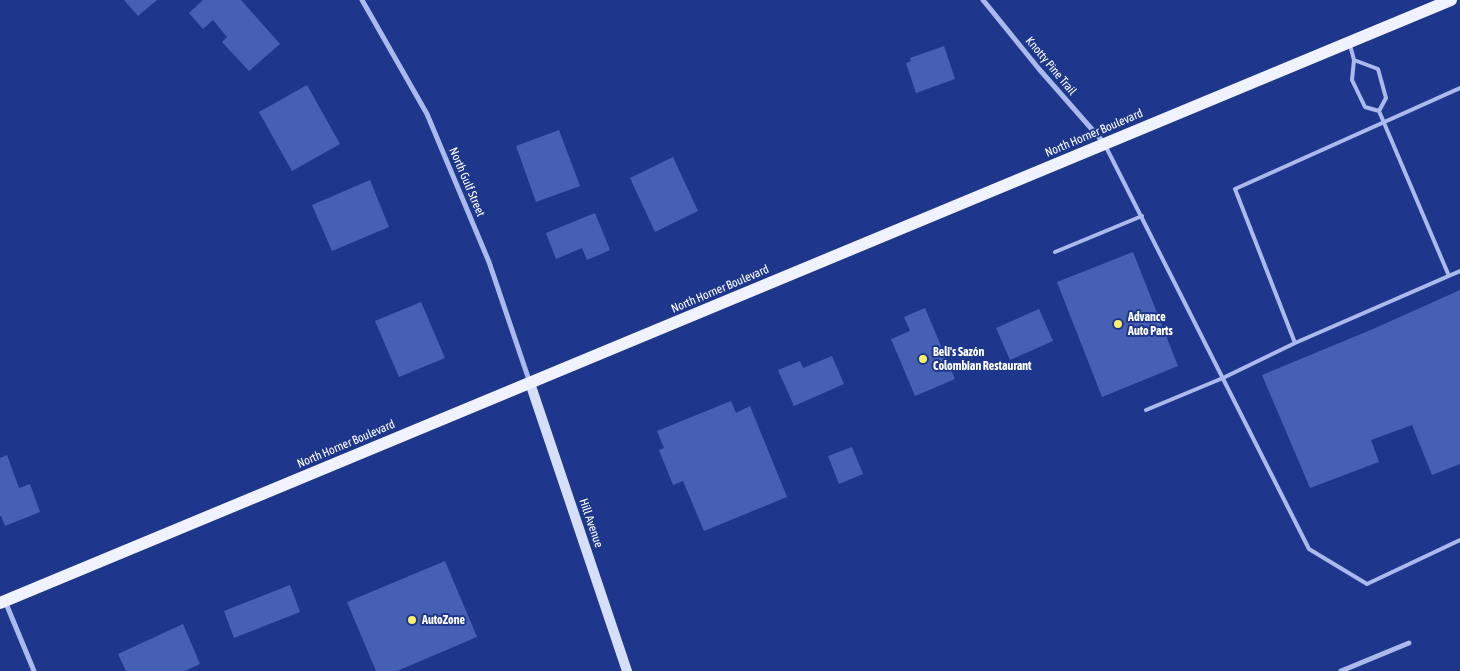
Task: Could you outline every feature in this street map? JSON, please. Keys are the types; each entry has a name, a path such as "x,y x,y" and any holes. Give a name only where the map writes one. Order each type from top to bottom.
{"main road":[{"name":"North Horner Boulevard","path":"2,602 1451,0"}],"street":[{"name":"North Gulf Street","path":"362,0 427,114 490,262 530,383"},
{"name":"Knotty Pine Trail","path":"983,0 1039,69 1105,144"},
{"name":"Hill Avenue","path":"530,383 628,671"},
{"path":"2,602 34,671"},
{"path":"1341,671 1409,643"}],"lane":[{"path":"1349,42 1354,60 1352,80 1365,107 1379,111"},
{"path":"1354,60 1378,70 1386,98 1379,111"},
{"path":"1295,343 1235,189 1460,88"},
{"path":"1379,111 1449,276"},
{"path":"1105,144 1309,549 1367,584 1460,540"},
{"path":"1055,252 1142,216"},
{"path":"1146,410 1223,378 1295,343 1460,271"}],"building":[{"path":"124,0 157,0 138,16"},
{"path":"203,0 241,0 280,44 249,71 222,42 227,37 213,20 203,29 189,13"},
{"path":"944,46 955,79 916,93 906,63 911,61 910,58"},
{"path":"307,85 340,144 292,171 259,112"},
{"path":"559,130 580,186 536,202 516,146"},
{"path":"673,157 698,211 655,232 630,178"},
{"path":"370,180 389,227 332,251 312,205"},
{"path":"595,213 610,250 587,260 582,248 556,259 546,233"},
{"name":"Advance Auto Parts","path":"1133,252 1178,366 1102,397 1057,282"},
{"path":"1460,290 1460,464 1432,475 1412,425 1371,440 1379,462 1310,488 1262,375 1373,329"},
{"path":"421,302 445,358 399,377 375,321"},
{"name":"Beli's Sazón Colombian Restaurant","path":"925,308 955,379 915,396 891,339 910,331 904,317"},
{"path":"1039,309 1053,341 1010,360 996,328"},
{"path":"832,356 844,384 794,406 778,370 800,361 803,368"},
{"path":"731,401 736,413 750,406 787,497 704,531 683,481 673,485 659,450 664,448 657,431"},
{"path":"852,447 863,474 839,484 828,456"},
{"path":"7,455 19,488 30,484 40,512 5,526 0,516 0,458"},
{"name":"AutoZone","path":"445,561 477,637 397,671 376,671 347,602"},
{"path":"290,585 300,612 234,638 224,611"},
{"path":"183,624 200,664 185,671 126,671 118,654"}],"place":[{"name":"Advance Auto Parts","path":"1118,324"},
{"name":"Beli's Sazón Colombian Restaurant","path":"923,359"},
{"name":"AutoZone","path":"412,620"}]}
